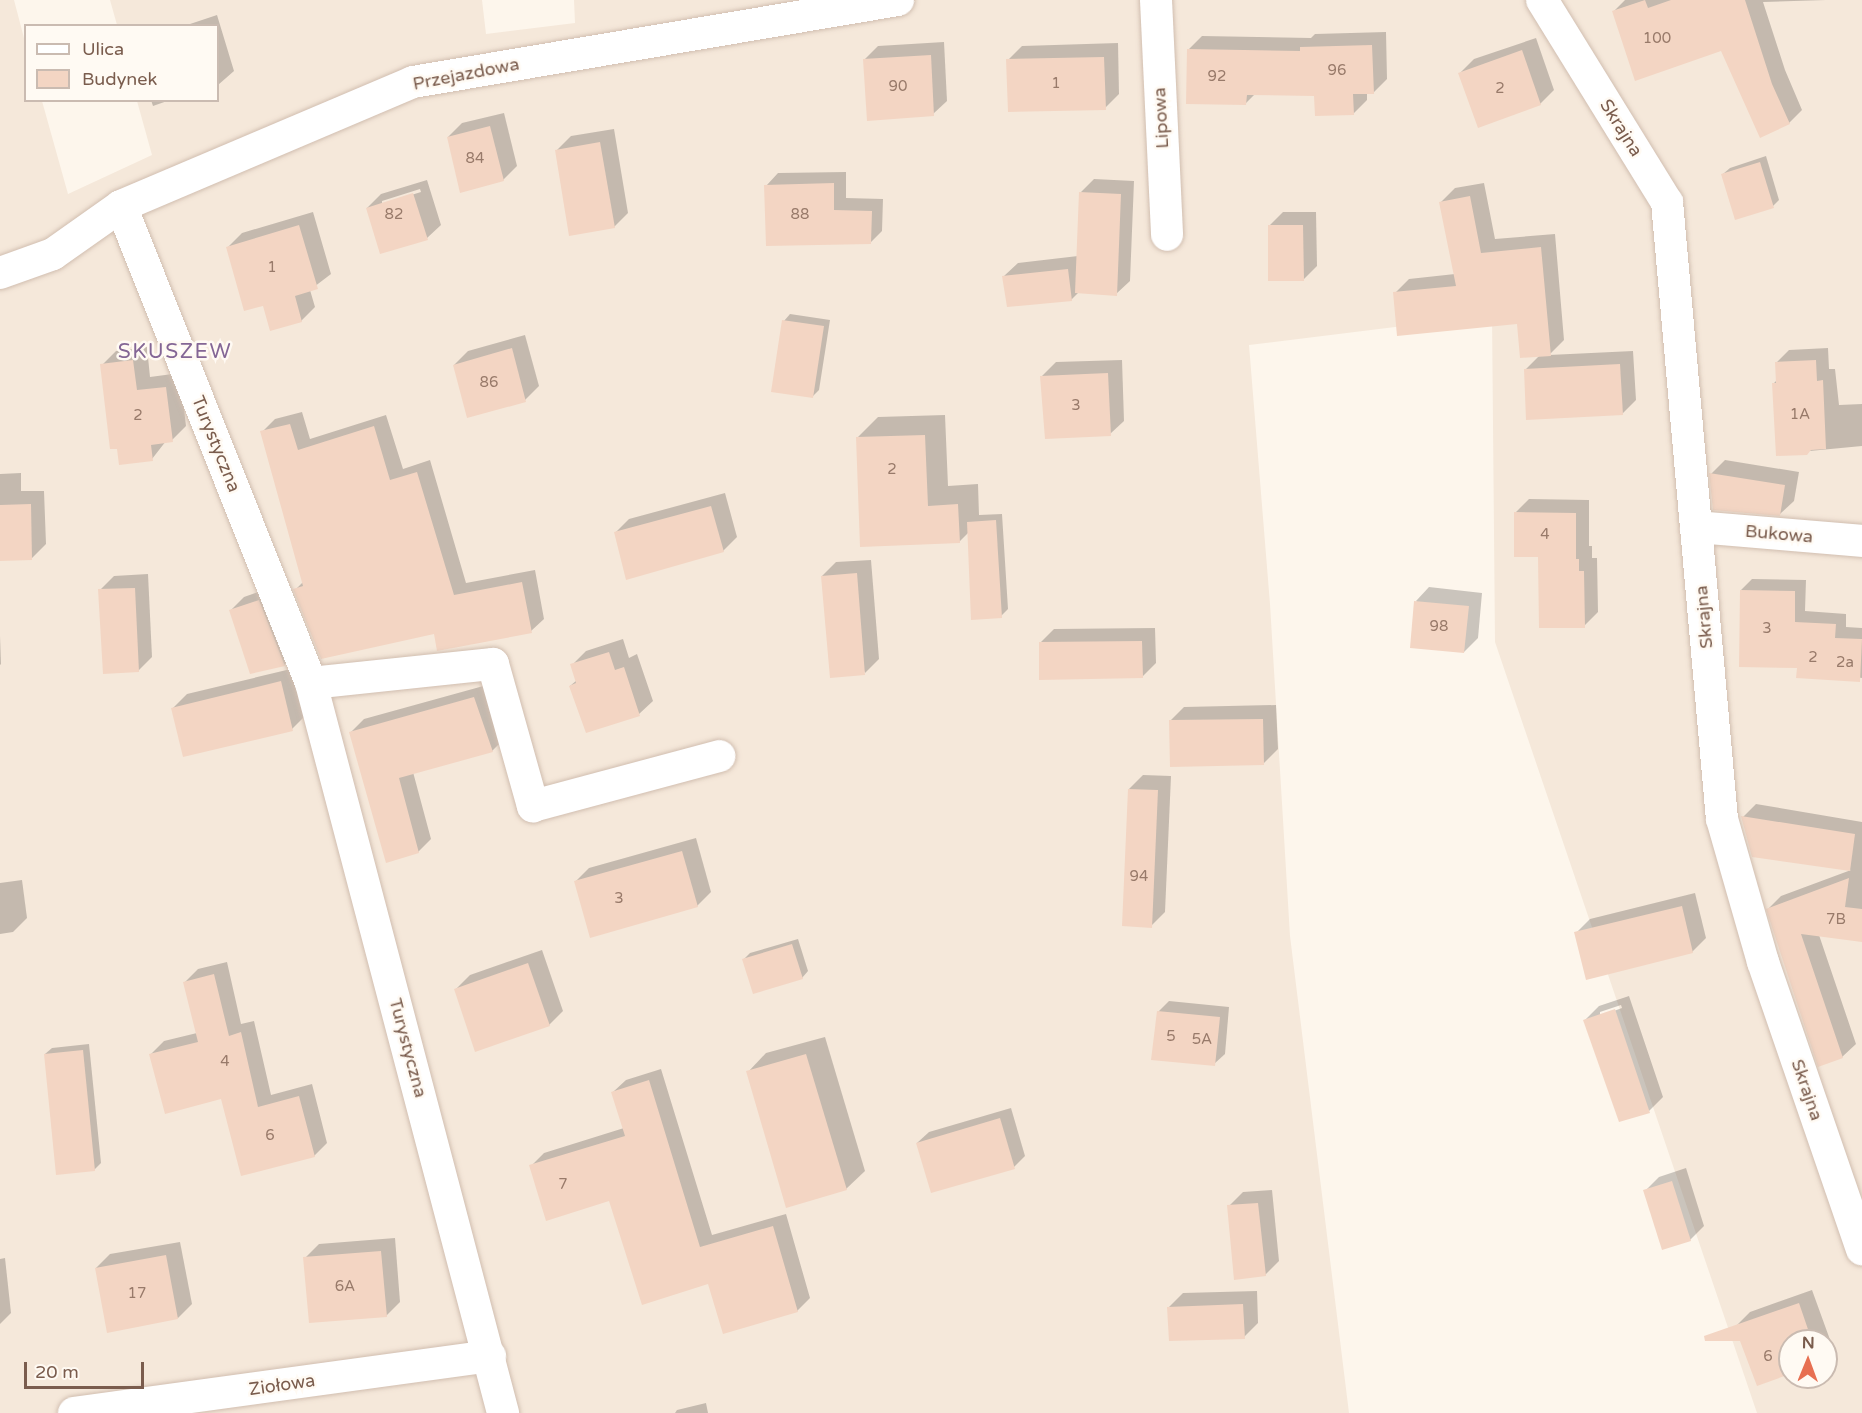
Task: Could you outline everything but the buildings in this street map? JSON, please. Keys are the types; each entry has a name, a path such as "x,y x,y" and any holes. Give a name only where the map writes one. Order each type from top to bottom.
{"street":[{"name":"Przejazdowa","path":"0,273 53,254 122,206 413,82 898,0"},
{"name":"Lipowa","path":"1156,0 1167,235"},
{"name":"Skrajna","path":"1542,0 1667,202 1722,819 1763,962 1862,1249"},
{"name":"Turystyczna","path":"122,206 311,683 490,1356 503,1413"},
{"name":"Bukowa","path":"1696,527 1862,542"},
{"path":"311,683 493,664 533,806 719,756"},
{"name":"Ziołowa","path":"74,1413 490,1356"}],"shaded area":[{"path":"0,0 14,0 24,38 24,102 42,102 68,194 152,155 137,102 219,102 219,24 117,24 110,0 482,0 486,34 575,23 574,0 1862,0 1862,1413 1757,1413 1495,642 1492,315 1249,345 1270,604 1290,936 1349,1413 0,1413"}],"district":[{"name":"SKUSZEW","path":"175,352"}]}
